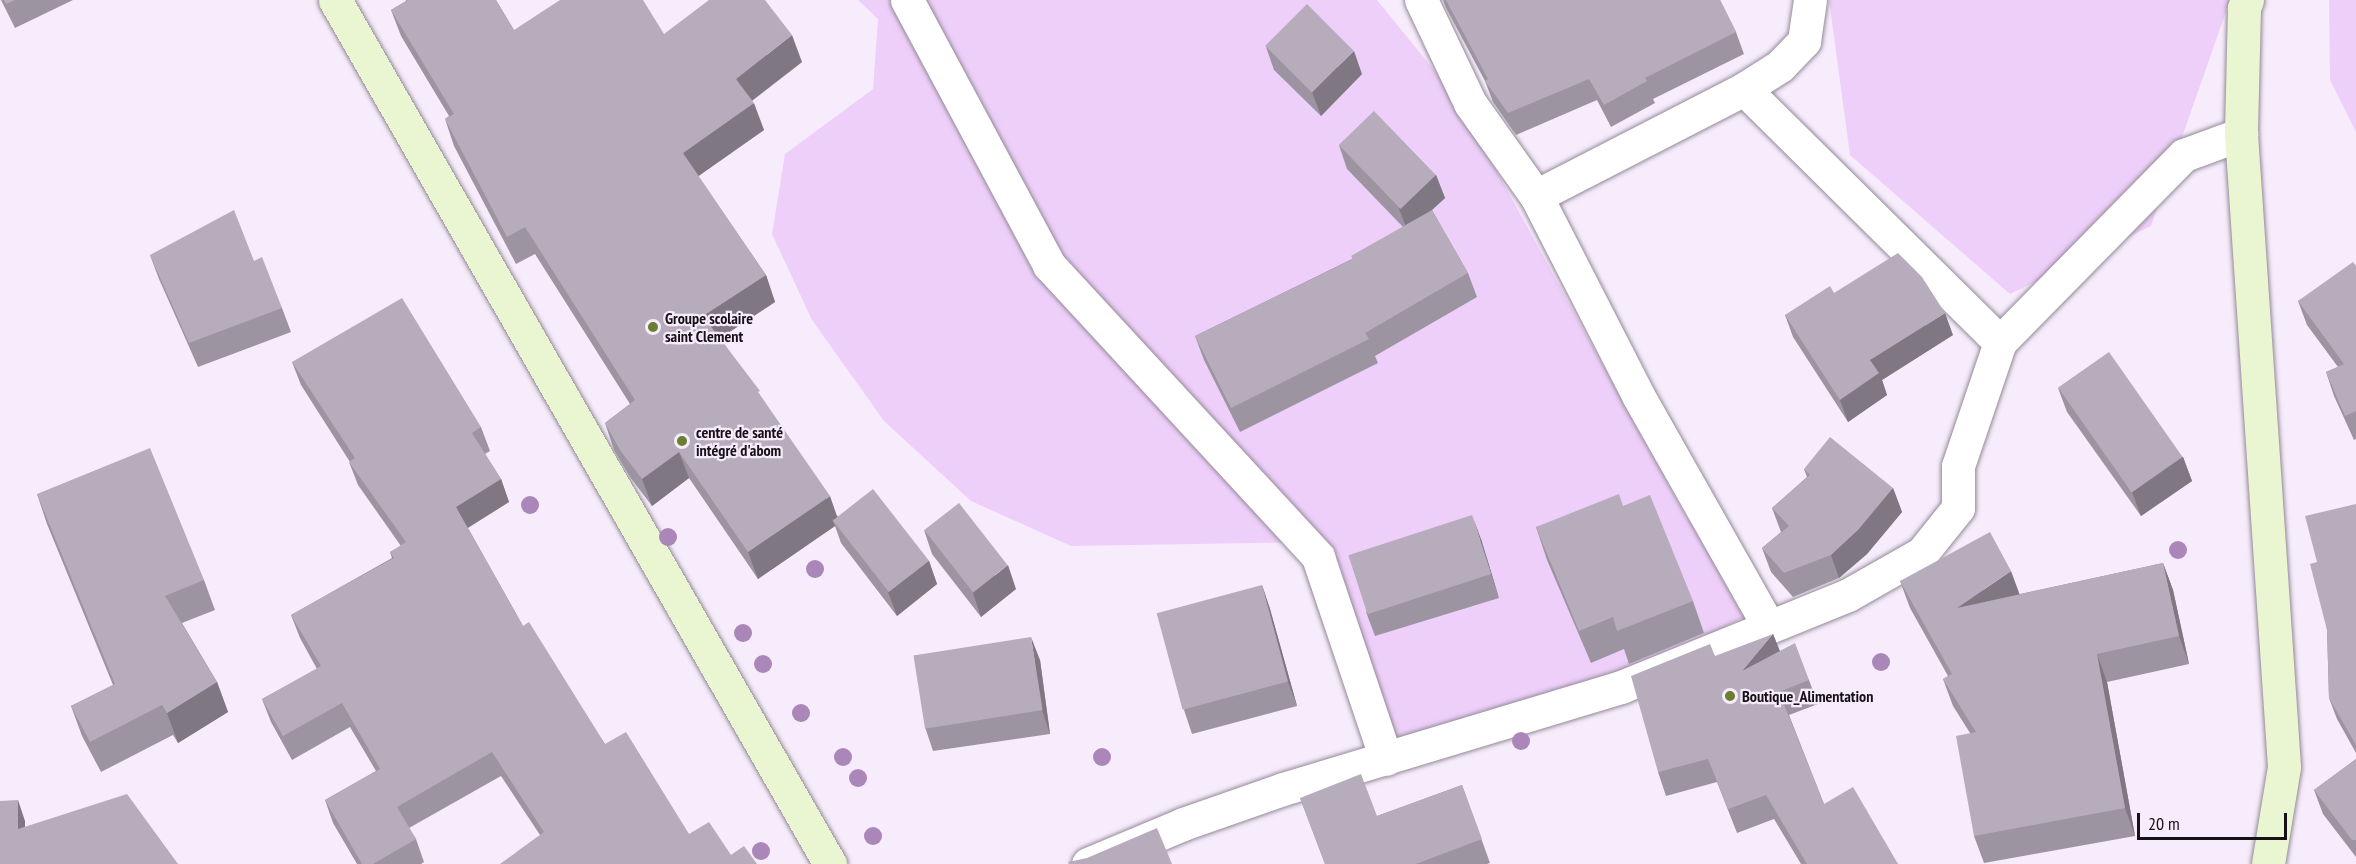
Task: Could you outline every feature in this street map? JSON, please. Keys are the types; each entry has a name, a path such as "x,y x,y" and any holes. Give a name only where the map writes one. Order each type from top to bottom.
{"street":[{"path":"335,0 830,864"},
{"path":"907,0 1049,265 1318,557 1386,759"},
{"path":"1421,0 1470,103 1536,196 1638,395 1769,627"},
{"path":"1536,196 1744,88 1780,66 1804,41 1810,0"},
{"path":"2247,0 2244,8 2241,134 2284,767 2268,864"},
{"path":"1744,88 2000,342"},
{"path":"1088,864 1183,824 1272,792 1621,687 1848,595 1922,553 1958,508 1958,466 2000,342 2184,155 2241,134"}],"shaded area":[{"path":"858,0 1377,0 1456,97 1684,513 1753,613 1581,695 1370,761 1316,542 1071,546 971,501 884,421 812,320 772,234 785,154 873,89 878,19"},
{"path":"1829,0 2230,0 2151,226 2010,294 1850,155"},
{"path":"2329,0 2356,0 2356,132 2330,80"}],"building":[{"path":"408,0 496,0 514,30 560,0 643,0 664,34 709,0 765,0 792,35 736,79 754,103 683,153 766,275 703,316 760,391 758,392 830,496 748,552 679,452 642,479 620,450 605,423 635,400 525,227 507,237 445,119 454,114 391,10"},
{"path":"1446,0 1720,0 1736,32 1645,78 1647,81 1604,105 1589,79 1508,113 1485,81 1488,79"},
{"path":"1307,4 1354,51 1312,92 1265,46"},
{"path":"1374,111 1436,175 1401,209 1339,145"},
{"path":"234,210 254,261 262,257 282,308 189,343 150,255"},
{"path":"1432,210 1468,273 1365,333 1369,339 1231,408 1195,336 1353,259 1351,256"},
{"path":"1898,253 1922,277 1945,313 1870,360 1879,373 1840,400 1785,315 1830,286 1834,293"},
{"path":"2353,262 2356,266 2356,411 2345,416 2326,372 2344,364 2298,301"},
{"path":"402,298 481,427 472,433 501,479 456,507 523,626 529,622 605,744 626,732 689,834 709,822 731,855 744,846 757,864 500,864 544,832 492,752 397,807 416,839 373,864 362,864 325,800 380,769 342,703 283,736 262,699 321,666 291,615 394,558 390,552 406,542 349,462 355,458 292,362"},
{"path":"2109,352 2182,457 2132,492 2058,388"},
{"path":"1830,437 1893,488 1858,530 1831,555 1784,573 1762,548 1789,526 1772,508 1810,475 1804,469"},
{"path":"150,448 204,580 165,596 217,682 167,713 162,705 90,742 71,706 115,684 37,494"},
{"path":"873,489 929,561 889,592 833,520"},
{"path":"1619,494 1623,506 1650,495 1693,601 1617,631 1613,617 1579,631 1536,527"},
{"path":"959,503 1008,565 973,592 924,530"},
{"path":"2356,504 2356,745 2329,698 2327,630 2310,564 2317,562 2305,516"},
{"path":"1472,515 1491,574 1368,614 1348,555"},
{"path":"1990,532 2011,571 1957,608 2163,563 2179,636 2097,654 2125,808 1974,836 1956,736 1976,732 1943,679 1952,674 1900,581"},
{"path":"1262,585 1288,682 1183,710 1157,613"},
{"path":"1773,634 1742,671 1795,643 1809,680 1779,692 1824,804 1853,787 1898,864 1807,864 1766,795 1728,809 1708,759 1658,772 1631,676 1710,644 1715,656"},
{"path":"1031,637 1043,710 925,729 913,656"},
{"path":"2356,759 2356,840 2352,840 2314,790"},
{"path":"1361,774 1377,816 1462,785 1482,839 1416,864 1325,864 1300,798"},
{"path":"127,794 178,864 0,864 0,801 18,800 18,829"},
{"path":"1157,828 1172,864 1069,864 1068,862 1087,858"}],"place":[{"name":"Groupe scolaire saint Clement","path":"653,327"},
{"name":"centre de santé intégré d'abom","path":"682,441"},
{"name":"Boutique_Alimentation","path":"1730,696"}]}
